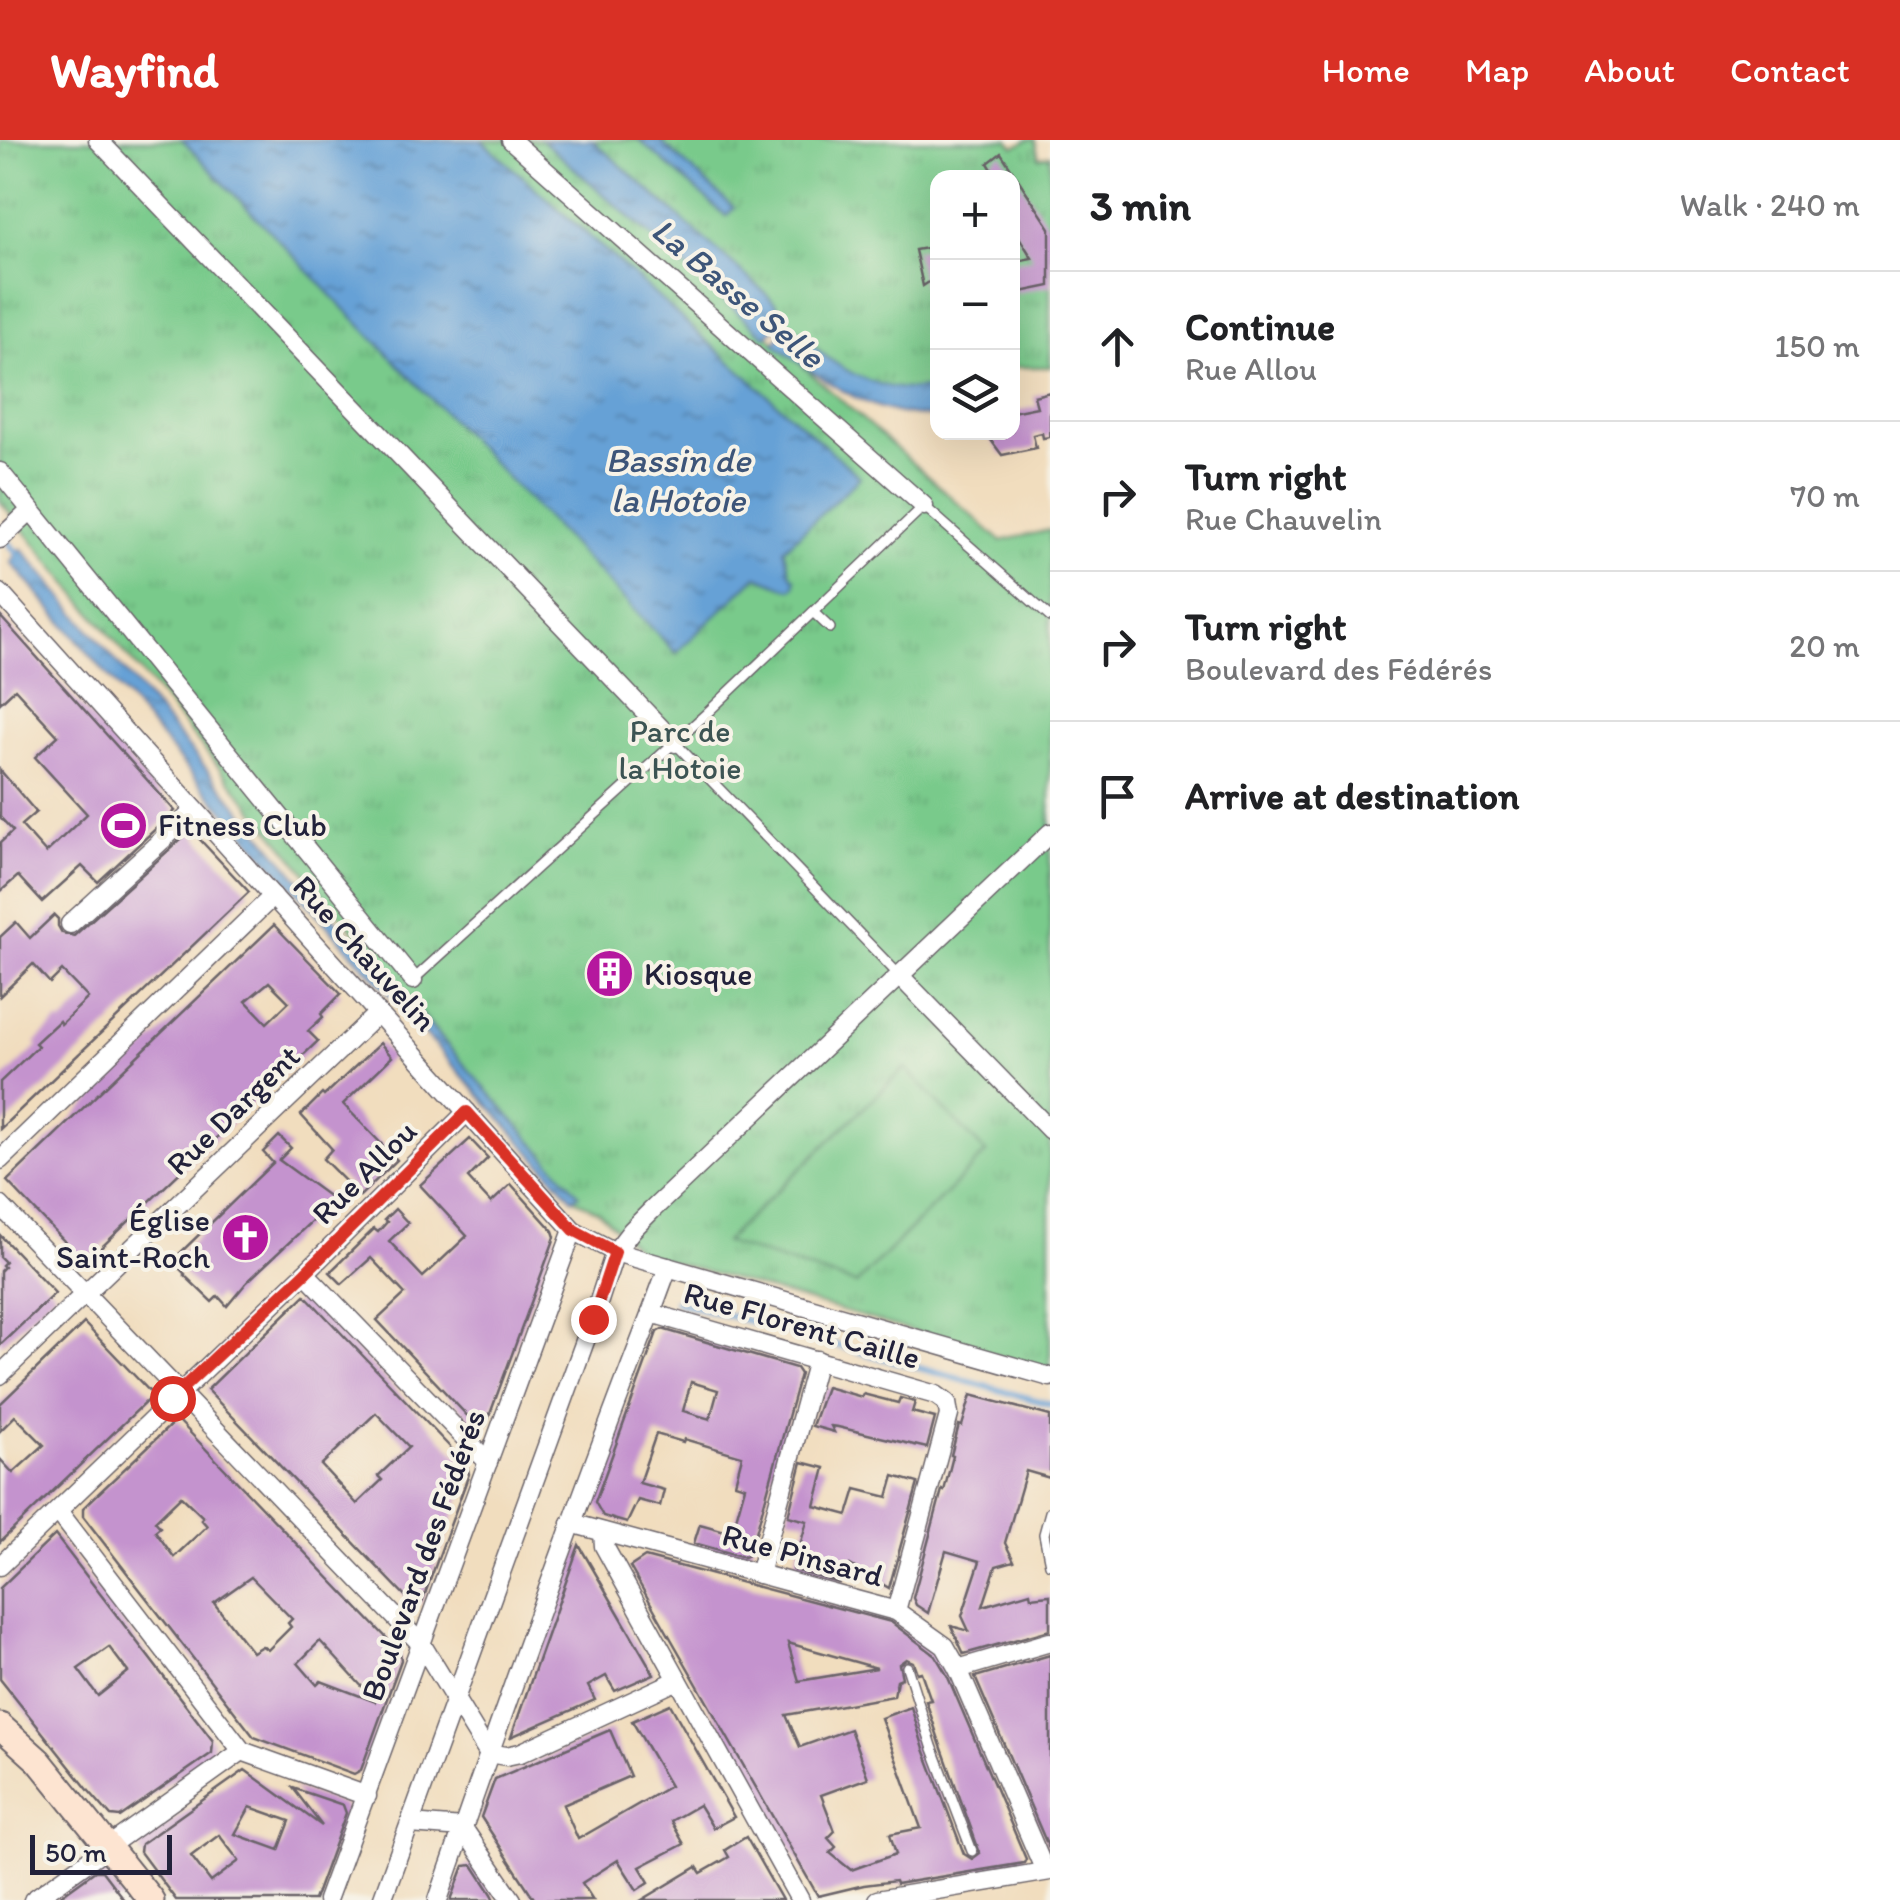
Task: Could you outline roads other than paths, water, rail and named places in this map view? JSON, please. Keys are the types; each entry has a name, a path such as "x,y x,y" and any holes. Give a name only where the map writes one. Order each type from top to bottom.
{"main road":[{"path":"0,1726 39,1761 150,1900"}],"street":[{"path":"98,140 675,743"},
{"path":"511,140 924,506"},
{"path":"0,472 414,980"},
{"path":"6,534 30,511"},
{"name":"Rue Chauvelin","path":"0,593 574,1230 615,1252 1050,1378"},
{"path":"70,924 195,810"},
{"path":"382,1900 615,1252 652,1210 1050,832"},
{"path":"0,1160 273,896"},
{"path":"899,974 1050,1130"},
{"name":"Rue Dargent","path":"0,1375 378,1013"},
{"name":"Rue Allou","path":"0,1566 467,1112"},
{"path":"0,1205 422,1645 488,1753"},
{"name":"Boulevard des Fédérés","path":"327,1900 574,1230"},
{"name":"Rue Florent Caille","path":"668,1268 651,1313 936,1394 947,1403 949,1415 896,1611"},
{"path":"305,1273 488,1462"},
{"path":"438,1900 488,1753 651,1313"},
{"path":"759,1574 817,1360"},
{"path":"58,1511 242,1751 367,1796"},
{"name":"Rue Pinsard","path":"572,1523 896,1611 945,1646 1048,1871"},
{"path":"604,1532 604,1546 800,1900"},
{"path":"958,1668 1050,1642"},
{"path":"488,1753 506,1756 520,1752 678,1680"},
{"path":"33,1900 242,1751"},
{"path":"410,1824 462,1828"},
{"path":"462,1828 512,1900"},
{"path":"876,1900 981,1875 1048,1871"}],"lane":[{"path":"414,980 675,743 924,506 1050,617"},
{"path":"813,612 830,628"},
{"path":"675,743 899,974"},
{"path":"1050,1512 1044,1534 1050,1564"},
{"path":"907,1667 972,1851"}],"water":[{"name":"Bassin de la Hotoie","path":"182,140 481,140 860,477 784,549 795,586 787,588 757,576 676,653"},
{"name":"La Basse Selle","path":"542,140 592,140 762,290 776,304 783,320 766,337"},
{"path":"639,140 659,140 734,208 726,216"},
{"path":"788,325 821,353 856,375 896,388 930,387 930,416 870,404 831,383 774,344"},
{"path":"22,549 293,872 579,1194 573,1199 208,793 11,562"}],"waterway":[{"path":"4,537 21,558"},
{"path":"675,1301 1050,1404"}],"place":[{"name":"Fitness Club","path":"123,825"},
{"name":"Kiosque","path":"609,974"},
{"name":"Église Saint-Roch","path":"245,1238"}],"park label":[{"name":"Parc de la Hotoie","path":"680,750"}]}
